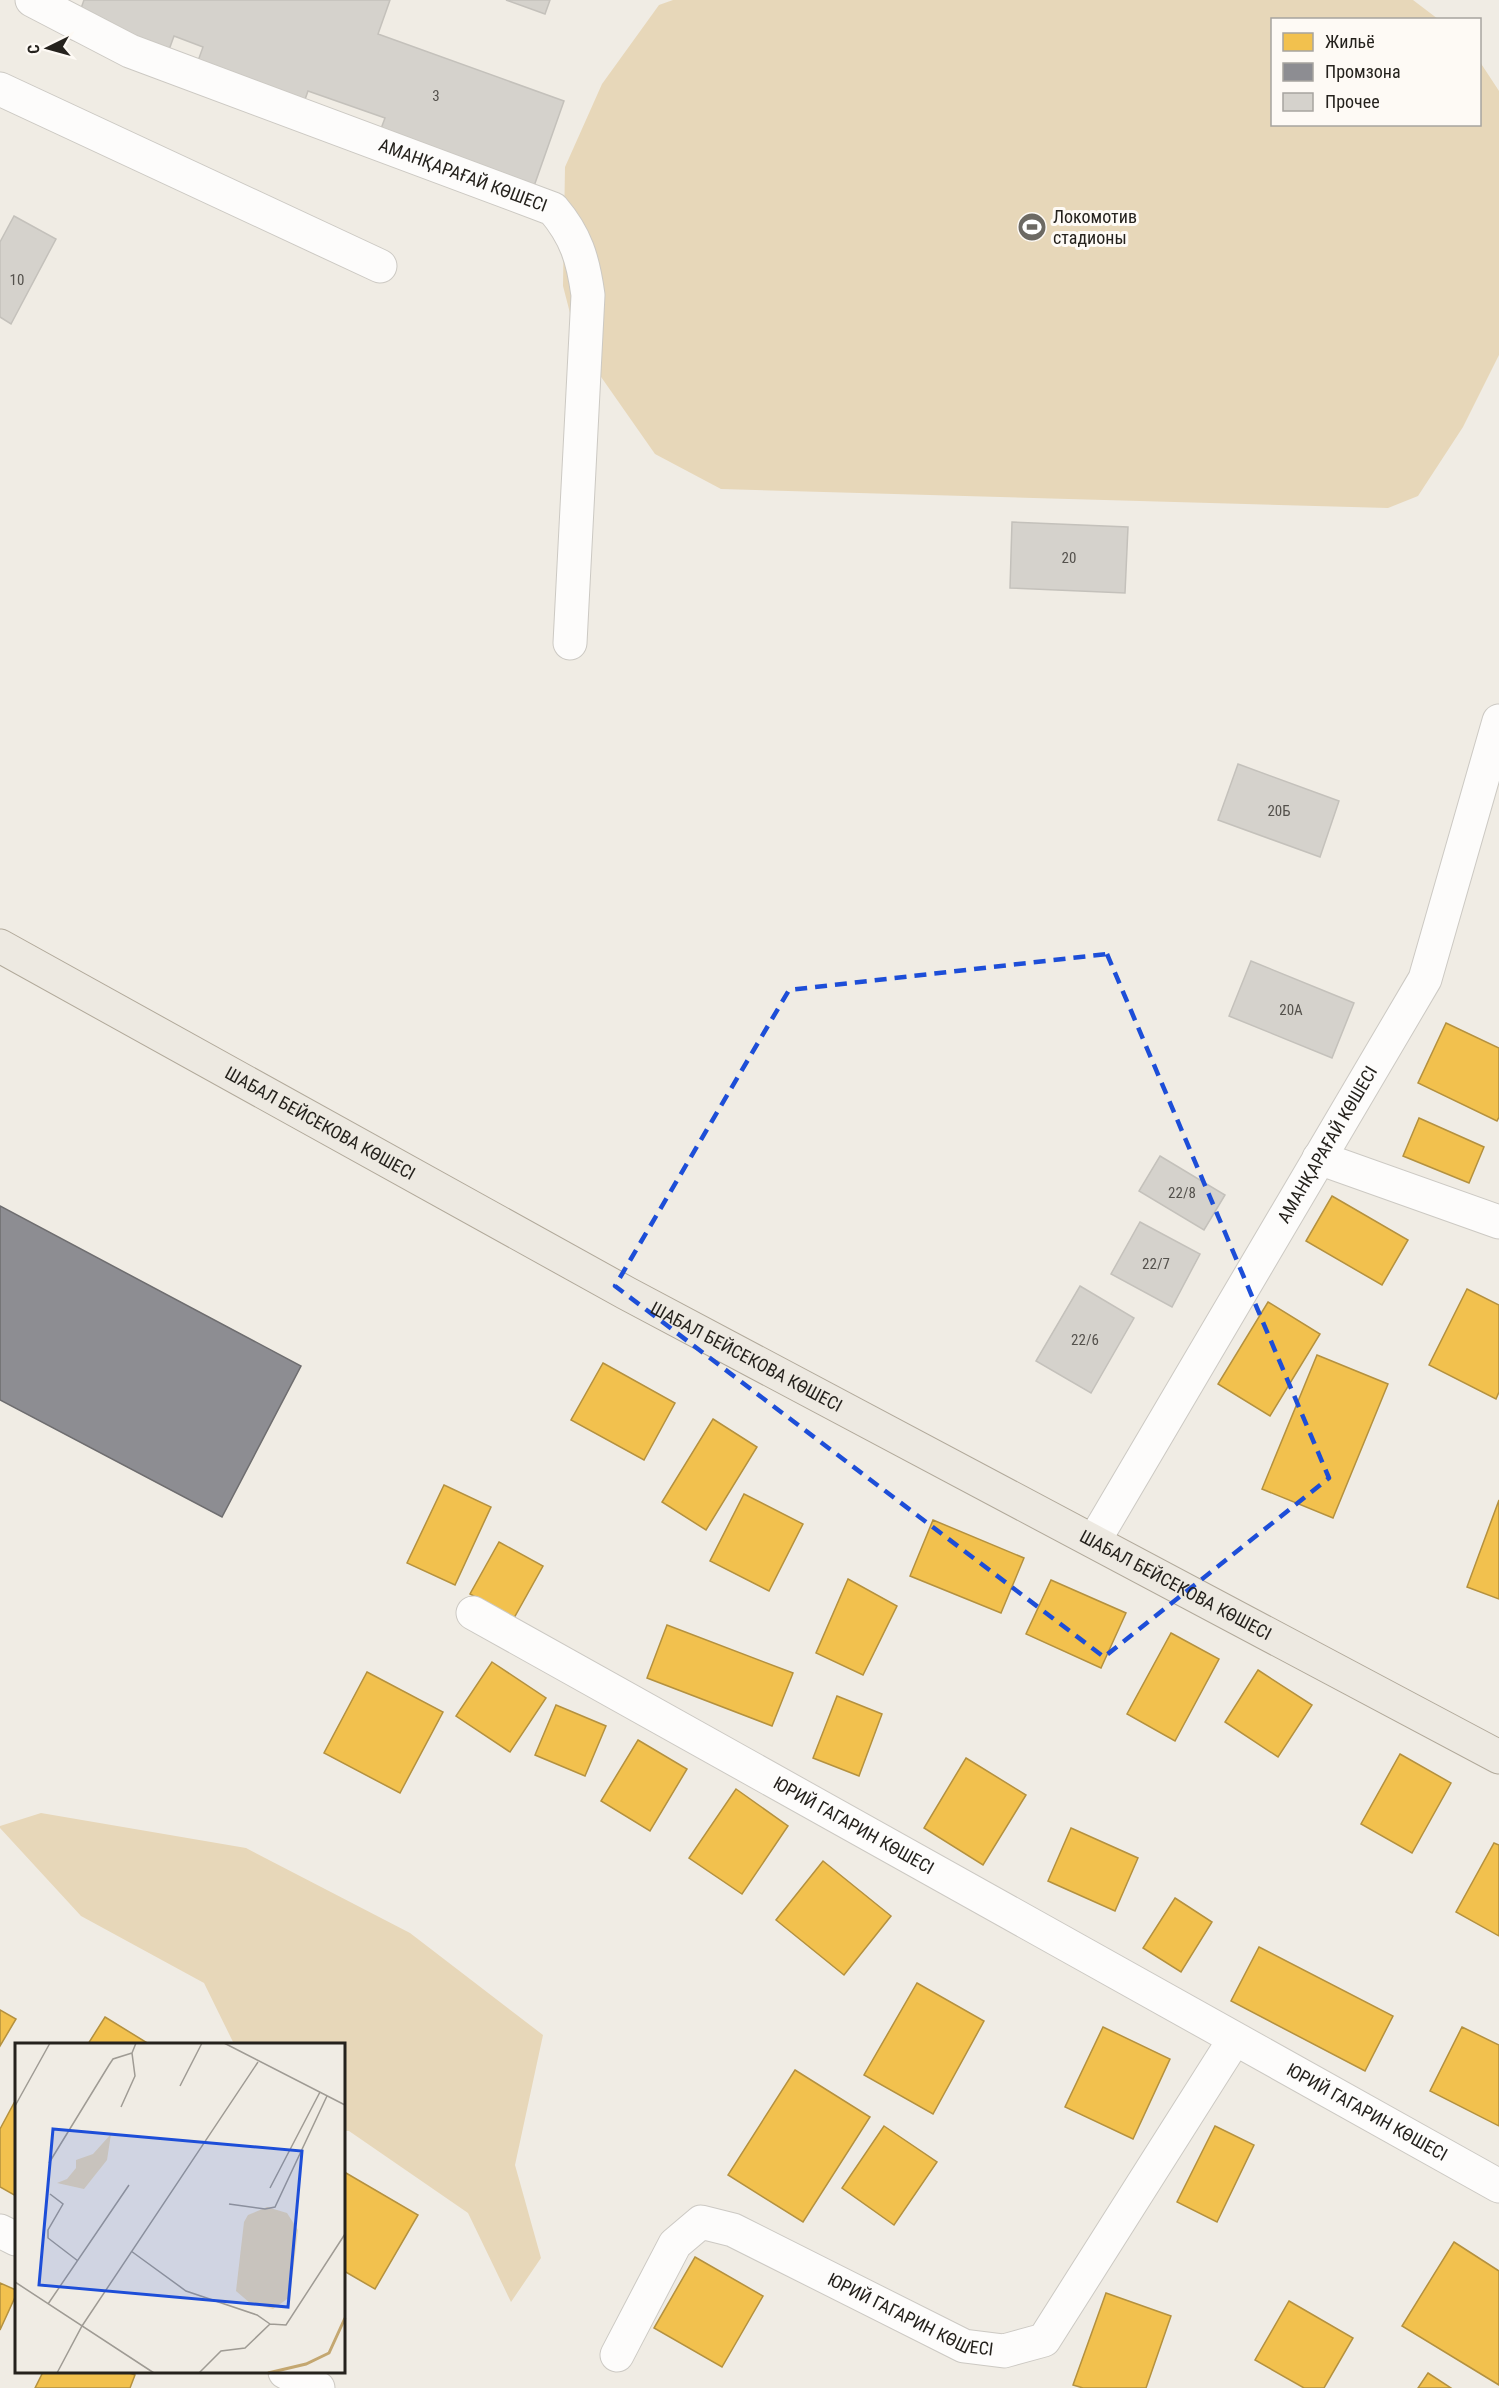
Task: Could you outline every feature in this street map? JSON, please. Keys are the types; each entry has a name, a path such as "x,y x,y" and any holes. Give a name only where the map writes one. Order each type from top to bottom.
{"main road":[{"name":"ШАБАЛ БЕЙСЕКОВА КӨШЕСІ","path":"0,946 626,1293 1499,1757"}],"street":[{"name":"АМАНҚАРАҒАЙ КӨШЕСІ","path":"32,0 130,51 553,208 568,226 580,251 588,295 570,643"},
{"path":"0,89 380,266"},
{"name":"АМАНҚАРАҒАЙ КӨШЕСІ","path":"1094,1541 1425,979 1499,721"},
{"path":"1319,1158 1499,1222"},
{"name":"ЮРИЙ ГАГАРИН КӨШЕСІ","path":"473,1613 1499,2186"},
{"name":"ЮРИЙ ГАГАРИН КӨШЕСІ","path":"617,2355 675,2244 701,2222 733,2230 963,2346 1004,2351 1044,2340 1234,2040"},
{"path":"0,2231 15,2239"},
{"path":"287,2373 318,2388"}],"highlighted area":[{"path":"1107,954 1329,1478 1104,1657 615,1286 789,990"}],"shaded area":[{"name":"Локомотив стадионы","path":"673,0 1413,0 1437,18 1271,18 1271,126 1481,126 1481,64 1499,91 1499,355 1463,427 1418,496 1388,508 721,489 655,454 578,344 563,286 565,167 602,84 659,5"},
{"path":"41,1813 246,1848 410,1933 543,2035 515,2165 541,2258 511,2302 468,2213 349,2131 345,2131 345,2043 234,2043 204,1983 81,1916 0,1826"}],"building: Жильё":[{"path":"1446,1023 1499,1048 1499,1117 1497,1121 1418,1083"},
{"path":"1419,1118 1484,1147 1469,1183 1403,1156"},
{"path":"1332,1196 1408,1240 1382,1285 1306,1241"},
{"path":"1467,1289 1499,1305 1499,1392 1496,1399 1429,1365"},
{"path":"1268,1302 1320,1334 1270,1416 1218,1384"},
{"path":"1317,1355 1388,1384 1333,1518 1262,1489"},
{"path":"603,1363 675,1403 644,1460 571,1420"},
{"path":"713,1419 757,1447 706,1530 662,1502"},
{"path":"444,1485 491,1507 455,1585 407,1563"},
{"path":"744,1494 803,1524 769,1591 710,1561"},
{"path":"1499,1500 1499,1599 1467,1587"},
{"path":"933,1520 1024,1558 1001,1613 910,1576"},
{"path":"499,1542 543,1566 514,1618 470,1594"},
{"path":"848,1579 897,1606 863,1675 816,1653"},
{"path":"1051,1580 1126,1613 1101,1668 1026,1634"},
{"path":"667,1625 793,1673 772,1726 647,1678"},
{"path":"1171,1633 1219,1659 1175,1741 1127,1714"},
{"path":"492,1662 546,1698 510,1752 456,1716"},
{"path":"1258,1670 1312,1705 1278,1757 1225,1722"},
{"path":"367,1672 443,1712 400,1793 324,1753"},
{"path":"837,1696 882,1714 859,1776 813,1758"},
{"path":"556,1705 606,1726 585,1776 535,1755"},
{"path":"638,1740 687,1769 650,1831 601,1801"},
{"path":"1400,1754 1451,1783 1412,1853 1361,1824"},
{"path":"966,1758 1026,1795 983,1865 924,1828"},
{"path":"736,1789 788,1826 742,1894 689,1858"},
{"path":"1071,1828 1138,1858 1115,1911 1048,1881"},
{"path":"1494,1843 1499,1845 1499,1936 1456,1912"},
{"path":"823,1861 891,1916 844,1975 776,1920"},
{"path":"1175,1898 1212,1922 1181,1972 1143,1948"},
{"path":"1259,1947 1393,2016 1365,2071 1231,2001"},
{"path":"917,1983 984,2021 933,2114 864,2075"},
{"path":"0,2010 16,2019 0,2046"},
{"path":"105,2017 147,2043 89,2043"},
{"path":"1103,2027 1170,2059 1133,2139 1065,2107"},
{"path":"1462,2027 1499,2045 1499,2126 1430,2091"},
{"path":"795,2070 870,2117 803,2222 728,2175"},
{"path":"15,2104 15,2195 0,2187 0,2129"},
{"path":"884,2126 937,2162 894,2225 842,2188"},
{"path":"1215,2126 1254,2145 1217,2222 1177,2202"},
{"path":"346,2173 418,2215 375,2289 345,2272"},
{"path":"1454,2242 1499,2271 1499,2385 1402,2326"},
{"path":"695,2257 763,2296 722,2367 654,2328"},
{"path":"0,2283 15,2290 15,2297 0,2330"},
{"path":"1106,2293 1171,2316 1146,2388 1083,2388 1073,2385"},
{"path":"1289,2301 1353,2338 1324,2388 1304,2388 1255,2360"},
{"path":"42,2373 130,2373 135,2375 130,2388 35,2388"},
{"path":"1428,2373 1451,2388 1418,2388"}],"building: Промзона":[{"path":"0,1206 301,1366 222,1517 0,1400"}],"building: Прочее":[{"path":"84,0 390,0 378,34 564,101 533,189 379,134 385,118 308,91 295,128 188,89 203,47 174,36 161,72 70,39"},
{"path":"506,0 550,0 545,14"},
{"path":"14,216 56,239 11,324 0,317 0,242"},
{"path":"1012,522 1128,527 1125,593 1010,588"},
{"path":"1238,764 1339,801 1320,857 1218,820"},
{"path":"1251,961 1354,1003 1332,1058 1229,1016"},
{"path":"1160,1156 1225,1195 1204,1230 1139,1191"},
{"path":"1140,1222 1200,1254 1172,1307 1111,1274"},
{"path":"1080,1286 1134,1318 1091,1393 1036,1361"}],"place":[{"name":"Локомотив стадионы","path":"1032,227"}]}
